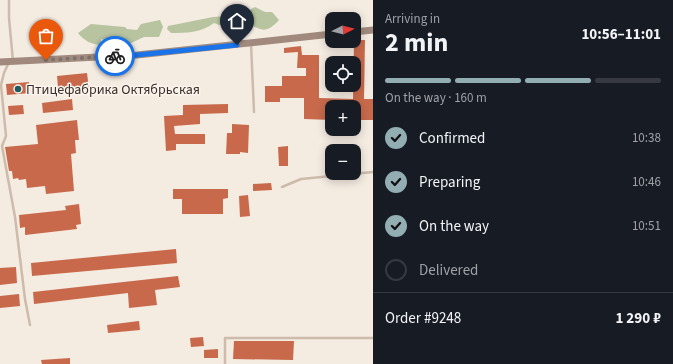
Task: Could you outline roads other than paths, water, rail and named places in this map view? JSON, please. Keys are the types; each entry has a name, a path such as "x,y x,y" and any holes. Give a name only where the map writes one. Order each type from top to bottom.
{"main road":[{"path":"361,31 373,30"},
{"path":"0,62 137,55 325,35"}],"lane":[{"path":"9,0 11,62 4,73 1,85 6,136 2,146 15,218 25,299 30,325"},
{"path":"251,43 254,112"},
{"path":"282,187 301,179 373,172"},
{"path":"225,364 225,338 373,338"}],"place":[{"name":"Птицефабрика Октябрьская","path":"18,89"}]}
